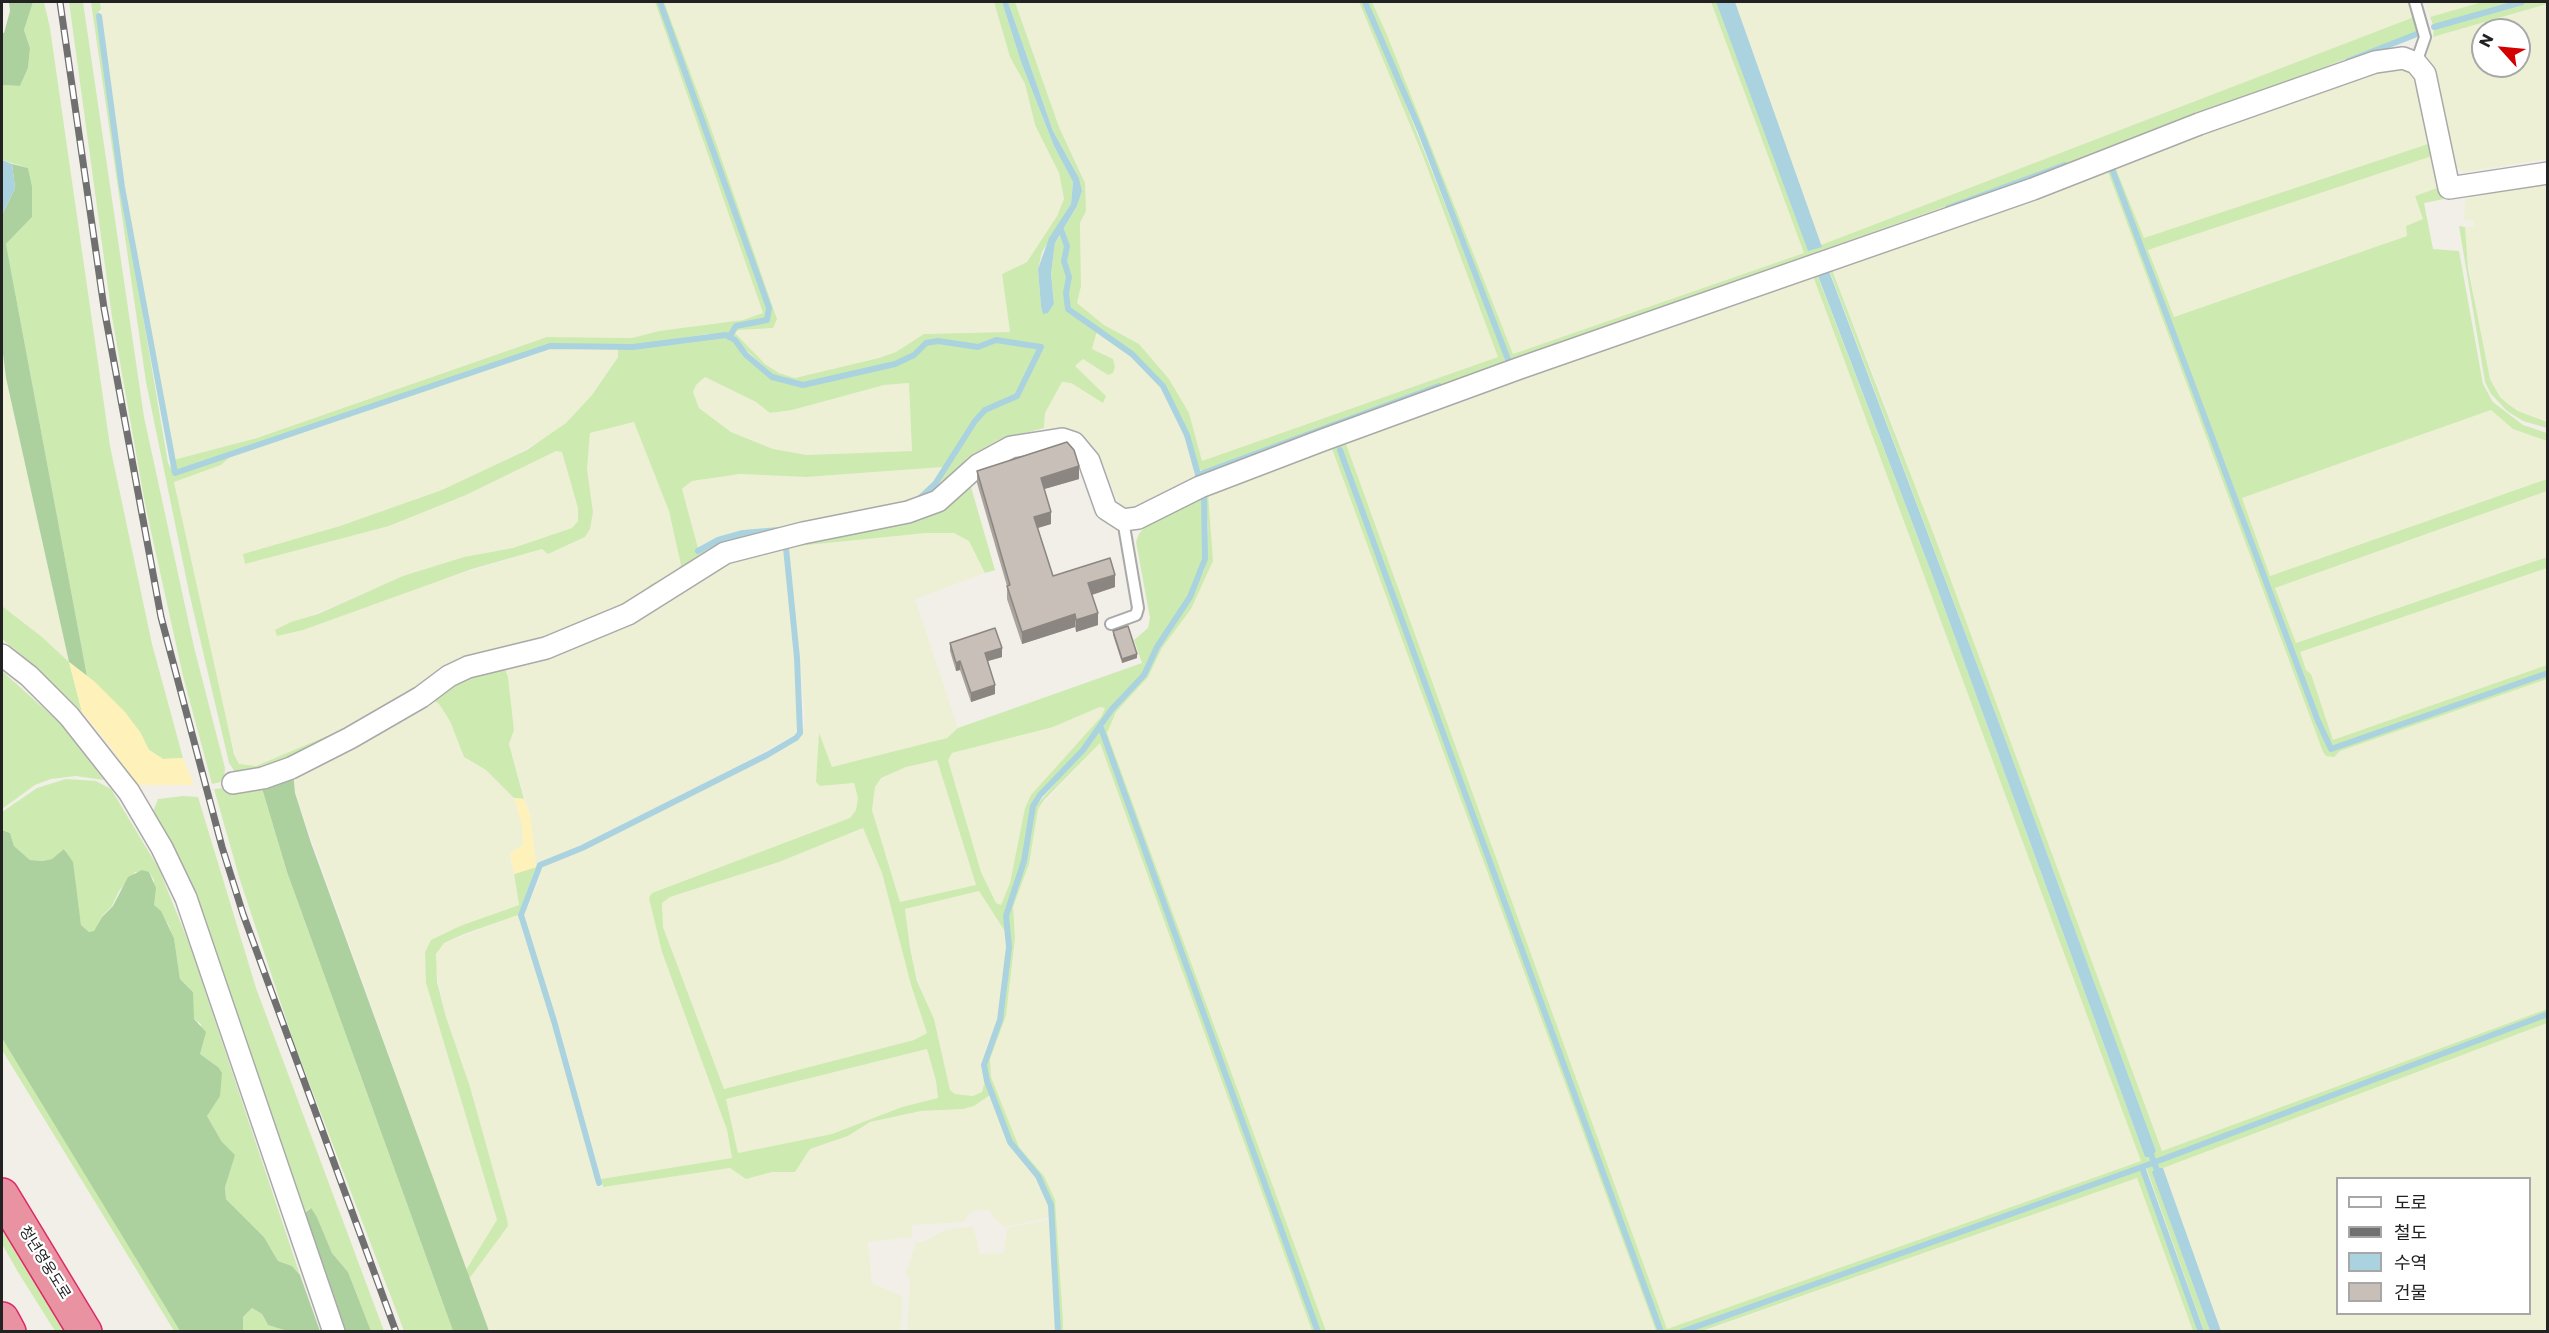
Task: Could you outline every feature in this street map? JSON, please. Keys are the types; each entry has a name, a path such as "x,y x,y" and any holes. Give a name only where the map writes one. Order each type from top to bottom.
{"highway":[{"name":"청년영웅도로","path":"2,1195 85,1332"},
{"path":"2,1319 9,1332"}],"street":[{"path":"233,783 263,778 291,768 421,697 449,675 468,667 546,648 576,638 628,614 725,553 803,533 908,512 938,501 978,465 1011,447 1062,439 1074,443 1089,461 1106,508 1123,520 1138,518 1200,487 1323,440 1520,368 2033,189 2296,88 2375,62 2403,58 2416,63 2425,74 2450,188 2547,173"},
{"path":"2,655 29,676 69,716 129,792 162,848 186,898 334,1332"}],"lane":[{"path":"2415,2 2425,37 2416,63"},
{"path":"1112,624 1136,615 1138,608 1123,520"}],"green space":[{"path":"9,2 33,2 24,30 30,48 28,68 20,86 2,85 2,33 4,33 10,11"},
{"path":"33,2 44,2 50,28 110,446 152,644 183,758 163,759 149,750 140,732 87,676 6,244 32,217 28,168 2,160 2,85 20,86 28,68 30,48 24,30"},
{"path":"69,2 83,2 144,417 194,647 225,768 224,781 212,784 183,676 145,504 112,317"},
{"path":"91,2 100,2 101,9 97,14 111,117 119,154 121,188 168,463 174,474 230,457 221,465 174,482 234,754 239,764 256,766 358,723 289,764 235,772 229,763 189,592 146,382"},
{"path":"100,2 655,2 763,313 743,320 659,331 632,338 547,337 257,438 173,460 124,187"},
{"path":"655,2 658,2 768,309 766,318 735,325 729,335 707,334 633,346 549,344 176,471 173,460 257,438 547,337 632,338 659,331 743,320 763,313"},
{"path":"661,2 664,2 708,120 777,319 773,328 738,330 735,333 765,364 779,373 795,378 879,358 896,352 924,334 1010,332 1002,274 1027,262 1057,216 1064,199 1059,173 1035,125 1025,84 1010,57 994,2 1002,2 1021,62 1054,146 1073,182 1071,204 1042,252 1038,269 1041,307 1043,313 1048,313 1054,304 1051,274 1055,243 1061,234 1066,240 1063,261 1068,277 1065,298 1067,308 1097,331 1092,349 1113,359 1115,367 1113,373 1108,375 1083,359 1075,366 1106,396 1103,403 1071,383 1062,382 1045,413 1044,428 998,440 967,458 937,493 921,504 729,547 637,604 650,585 675,572 681,565 669,511 634,422 590,433 587,469 593,512 590,529 585,537 548,554 542,549 472,569 303,630 277,636 275,630 291,622 318,614 403,576 464,557 513,548 572,528 578,521 578,508 562,452 556,451 466,495 389,526 245,564 243,554 340,526 442,490 527,450 566,423 592,395 618,357 618,348 725,337 734,341 745,356 772,378 804,387 895,365 915,356 927,344 938,343 978,348 996,342 1039,348 1015,394 984,408 943,467 806,477 740,474 692,481 682,489 699,552 720,541 743,534 785,530 913,502 931,491 976,422 986,411 1017,396 1041,346 996,339 978,345 938,340 925,341 913,353 894,362 803,383 773,375 731,336 741,325 768,321 771,308","holes":["705,377 756,402 770,413 792,410 884,385 909,383 912,451 807,455 773,449 731,432 699,408 693,392 696,385"]},
{"path":"664,2 994,2 1010,57 1025,84 1035,125 1059,173 1064,199 1057,216 1027,262 1002,274 1010,333 973,335 934,333 916,339 896,352 879,358 795,378 779,373 758,358 735,333 738,330 773,328 777,319"},
{"path":"1008,2 1015,2 1059,127 1085,183 1086,211 1080,223 1081,286 1077,303 1104,325 1139,344 1169,379 1189,413 1202,461 1498,357 1421,151 1359,2 1364,2 1385,52 1507,362 1204,470 1198,470 1184,423 1164,385 1133,353 1069,306 1067,296 1071,283 1067,260 1068,242 1063,230 1077,206 1082,191 1079,178 1053,131"},
{"path":"1015,2 1359,2 1421,151 1498,357 1202,461 1189,413 1169,379 1139,344 1104,325 1077,303 1081,285 1080,223 1086,211 1081,173 1059,127"},
{"path":"1367,2 1372,2 1387,35 1513,354 1804,253 1711,2 1716,2 1808,250 2414,17 2419,31 2136,139 1511,360"},
{"path":"1372,2 1711,2 1804,253 1513,354"},
{"path":"1735,2 2409,2 2414,17 1855,232 1822,247"},
{"path":"2424,2 2482,2 2430,17"},
{"path":"2482,2 2517,2 2433,25 2430,17"},
{"path":"2530,2 2547,2 2547,4 2499,18 2471,18 2471,26 2433,37 2434,28"},
{"path":"2547,4 2547,159 2463,172 2451,163 2427,67 2429,38 2471,26 2471,78 2531,78 2531,18 2498,18"},
{"path":"2393,64 2391,68 2287,101 2114,164 2144,238 2428,144 2416,91 2421,80 2444,199 2424,203 2433,249 2459,251 2483,384 2493,402 2523,425 2547,433 2547,441 2513,429 2491,410 2242,498 2270,576 2547,479 2547,491 2275,588 2296,643 2547,557 2547,568 2300,652 2306,670 2311,674 2333,740 2547,665 2547,671 2332,747 2320,721 2113,169 2110,170 2317,722 2330,750 2547,674 2547,679 2340,751 2334,757 2326,756 2108,172 2103,170 1832,270 1937,543 2162,1151 2547,1009 2547,1013 2157,1159 2157,1161 2547,1016 2547,1023 2163,1168 2156,1168 2153,1173 2210,1331 2204,1331 2145,1164 1676,1331 1663,1331 1339,449 1659,1331 1656,1331 1331,446 1208,493 1213,561 1191,609 1162,648 1148,677 1116,712 1107,733 1326,1331 1320,1331 1102,729 1114,710 1145,676 1158,647 1191,598 1205,568 1208,527 1205,491 1336,439 1822,269 2367,68","holes":["2432,156 2437,188 2415,196 2423,219 2406,226 2407,236 2174,317 2148,250","1830,272 2156,1151 2152,1157 2145,1157 1933,577 1818,277","1813,276 2141,1161 1667,1329 1346,444 1349,438"]},
{"path":"2391,68 2408,69 2421,80 2416,91 2428,144 2144,239 2114,164 2287,101"},
{"path":"2432,155 2437,188 2415,196 2423,219 2408,236 2174,317 2148,250"},
{"path":"12,164 28,168 32,187 32,217 6,244 87,676 69,662 6,378 2,346 2,215 15,188"},
{"path":"2103,170 2108,172 2326,756 2336,755 2339,751 2547,679 2547,1009 2162,1151 1883,399 1832,270"},
{"path":"2547,181 2547,422 2518,411 2500,397 2490,379 2481,341 2465,241 2465,227 2474,226 2474,221 2464,220 2465,202 2468,198 2479,193"},
{"path":"2459,226 2465,227 2468,268 2490,379 2500,397 2508,404 2518,411 2547,422 2547,428 2523,421 2507,411 2491,394 2485,382"},
{"path":"1813,276 2142,1161 1667,1329 1346,443 1349,438"},
{"path":"1097,331 1132,356 1155,379 1170,402 1186,436 1196,478 1144,506 1127,509 1118,502 1100,458 1083,437 1064,428 1044,428 1045,413 1062,382 1071,383 1102,402 1075,366 1083,359 1108,375 1113,359 1092,349"},
{"path":"2,346 6,378 69,662 42,637 2,606"},
{"path":"550,347 618,348 618,356 592,395 566,423 549,436 482,473 442,490 340,526 244,554 245,564 389,526 466,495 556,451 563,452 578,508 578,521 572,528 514,548 464,558 366,592 275,631 381,602 424,585 542,549 549,554 585,537 593,512 587,469 590,433 635,422 669,511 681,565 637,604 292,753 256,766 239,764 230,737 174,481 221,465 230,457"},
{"path":"705,377 756,402 770,413 792,410 884,385 910,383 912,451 807,455 773,449 731,432 699,408 693,392 696,385"},
{"path":"2491,410 2513,429 2547,441 2547,479 2270,576 2242,498"},
{"path":"1331,446 1444,748 1656,1331 1326,1331 1107,733 1116,712 1148,677 1162,648 1191,609 1213,561 1208,493"},
{"path":"943,467 923,495 907,502 785,527 742,532 718,538 697,549 682,489 692,481 740,474 806,477"},
{"path":"969,480 995,570 985,573 969,541 954,533 926,533 788,547"},
{"path":"2547,491 2547,557 2296,643 2275,588"},
{"path":"1201,492 1204,506 1204,559 1189,597 1156,646 1143,674 1111,708 1082,749 1032,805 1023,861 1004,916 1008,936 979,891 905,909 917,981 934,1019 950,1090 955,1094 973,1096 982,1092 985,1081 990,1095 974,1106 963,1109 921,1111 870,1122 848,1136 810,1149 795,1172 772,1172 746,1179 730,1168 603,1187 601,1179 732,1158 727,1130 662,952 649,898 652,893 850,818 856,810 858,798 854,783 820,786 816,782 819,733 832,767 947,738 958,728 1142,663 1134,640 1148,628 1150,618 1136,542 1139,534 1152,518","holes":["1100,707 1105,708 1101,717 1031,795 1025,808 1010,883 1001,905 996,903 981,872 948,760 952,753 1053,727","937,760 976,885 900,902 872,810 875,787 881,778 906,767","863,828 882,873 911,985 927,1033 914,1040 724,1089 663,927 662,903 670,897 779,862","927,1049 938,1098 902,1107 832,1134 738,1153 726,1099"]},
{"path":"926,533 954,533 969,541 985,573 915,599 958,728 947,738 832,768 819,735 820,786 854,783 858,798 856,810 850,818 652,893 662,952 727,1130 732,1158 601,1179 562,1038 523,915 538,883 542,867 585,848 799,739 803,733 805,716 788,547"},
{"path":"784,549 799,716 795,735 725,773 536,867 530,815 509,743 514,730 508,677 505,669 497,663 719,561"},
{"path":"2547,568 2547,665 2333,741 2311,674 2306,670 2299,652"},
{"path":"2,606 42,637 69,662 82,712 42,673 2,639"},
{"path":"497,663 505,669 508,677 514,730 509,744 524,799 514,798 486,770 464,757 450,721 439,704 429,697"},
{"path":"2,671 59,722 104,780 76,776 51,779 35,785 2,809"},
{"path":"429,697 439,704 450,721 464,757 486,770 514,798 522,824 523,846 510,854 519,905 460,926 431,940 425,952 426,983 497,1221 466,1270 295,793 293,771"},
{"path":"1105,707 1101,717 1079,744 1052,771 1025,808 1010,883 1001,905 996,903 981,872 948,760 952,753 1053,727"},
{"path":"1100,731 1317,1331 1312,1331 1100,743 1038,809 1029,864 1013,907 1015,938 1006,1016 990,1059 991,1077 1019,1147 1044,1176 1055,1200 1063,1321 1063,1331 1060,1331 1053,1204 1040,1175 1011,1141 988,1080 986,1065 1002,1021 1011,947 1008,916 1026,861 1035,807"},
{"path":"1100,743 1312,1331 1063,1331 1056,1212 1044,1176 1019,1147 991,1077 990,1059 1006,1016 1015,938 1013,907 1029,864 1038,809"},
{"path":"937,760 976,885 900,902 872,810 875,787 881,778 906,767"},
{"path":"293,771 295,793 311,843 489,1331 453,1331 287,872 261,785"},
{"path":"66,779 96,781 111,789 159,869 190,946 300,1275 292,1266 278,1261 264,1237 226,1199 222,1142 207,1116 218,1067 200,1054 201,1024 194,1019 193,992 180,979 174,938 168,924 154,905 154,880 149,872 135,872 119,891 112,906 102,916 94,932 89,932 81,925 74,877 65,849 53,859 30,860 14,846 10,833 2,830 2,812 37,788"},
{"path":"261,785 287,872 453,1331 404,1331 294,1043 240,880 214,789"},
{"path":"198,797 256,988 384,1331 371,1331 348,1272 332,1253 317,1217 310,1208 301,1216 152,814 158,799"},
{"path":"863,828 882,873 911,985 927,1033 914,1040 724,1089 663,927 662,903 670,897 779,862"},
{"path":"2,830 10,833 14,846 30,860 52,859 64,849 73,862 81,925 89,932 94,931 102,917 113,906 128,877 142,870 149,872 156,888 154,905 161,911 174,938 180,979 193,992 194,1019 206,1032 200,1054 218,1067 222,1073 220,1096 207,1116 222,1142 235,1155 225,1187 226,1199 264,1237 278,1261 292,1266 300,1275 320,1331 287,1331 268,1325 262,1314 252,1308 243,1317 243,1331 180,1331 2,1038"},
{"path":"536,867 518,915 444,943 436,954 437,982 446,1017 470,1087 508,1226 469,1279 466,1270 497,1220 426,983 425,952 431,940 460,926 519,905 514,874"},
{"path":"980,891 1008,936 999,1020 985,1053 982,1066 985,1081 982,1092 973,1096 955,1094 950,1090 934,1019 918,981 910,948 905,909"},
{"path":"518,915 562,1053 599,1187 730,1168 746,1179 772,1172 795,1171 810,1149 848,1136 870,1122 921,1111 963,1109 974,1106 990,1095 1008,1143 1037,1177 1050,1205 1051,1217 1005,1227 993,1217 990,1211 977,1210 970,1212 964,1222 912,1225 912,1237 868,1242 872,1283 902,1296 901,1331 489,1331 469,1279 507,1219 470,1087 446,1017 435,965 438,949 444,943"},
{"path":"2547,1023 2547,1331 2221,1331 2163,1168"},
{"path":"2,1038 180,1331 174,1331 2,1050"},
{"path":"927,1049 936,1081 938,1099 902,1107 832,1134 738,1153 726,1099"},
{"path":"2141,1169 2199,1331 2193,1331 2137,1178 1702,1331 1685,1331"},
{"path":"2137,1178 2193,1331 1702,1332"},
{"path":"311,1208 332,1253 348,1272 371,1331 340,1331 301,1216"},
{"path":"1051,1219 1057,1331 907,1331 910,1280 906,1274 916,1242 923,1242 945,1230 973,1226 980,1254 1004,1253 1007,1228"},
{"path":"2,1223 68,1331 55,1331 18,1272 2,1244"},
{"path":"252,1308 262,1314 268,1325 287,1331 243,1331 243,1317"}],"sand":[{"path":"69,662 95,682 125,712 140,732 149,750 163,759 183,758 194,785 136,785 112,749 82,712"},
{"path":"514,798 524,799 530,815 536,867 514,874 510,853 523,845 522,824"}],"water":[{"path":"1002,2 1008,2 1053,131 1079,178 1082,191 1077,206 1055,243 1051,274 1054,304 1048,313 1043,314 1038,269 1049,238 1071,204 1073,182 1054,146 1021,62"},
{"path":"1716,2 1735,2 1822,247 1808,251"},
{"path":"2,160 12,164 15,188 2,215"},
{"path":"1829,271 2004,736 2156,1151 2152,1157 2145,1157 1933,577 1818,276"},
{"path":"2156,1168 2163,1168 2221,1331 2210,1331 2152,1172"}],"building":[{"path":"1067,442 1074,450 1079,466 1041,478 1051,512 1034,517 1053,576 1110,558 1115,575 1088,583 1098,613 1076,620 1075,614 1022,632 1007,586 1010,585 977,471"},
{"path":"1128,626 1137,654 1122,659 1113,631"},
{"path":"995,628 1002,648 985,653 995,685 971,693 960,661 956,663 950,643"}],"waterway":[{"path":"660,2 769,308 767,320 736,326 729,337"},
{"path":"1365,2 1420,130 1509,362 1514,361"},
{"path":"2434,27 2522,2"},
{"path":"99,16 122,187 175,473 550,346 633,347 726,335 735,340 746,355 772,377 803,385 895,364 914,355 926,343 938,341 978,347 996,340 1041,347 1017,396 985,410 975,421 935,484 920,498"},
{"path":"2348,61 2417,34"},
{"path":"1948,208 2065,165"},
{"path":"2112,169 2318,721 2331,749 2548,673"},
{"path":"1061,230 1067,246 1064,261 1069,277 1066,293 1068,309 1132,354 1163,386 1187,435 1199,478"},
{"path":"1198,475 1439,386"},
{"path":"1340,450 1661,1332"},
{"path":"1058,1332 1051,1205 1038,1176 1010,1142 987,1081 984,1065 1000,1020 1009,947 1006,916 1024,861 1033,806 1040,795 1083,750 1112,709 1144,675 1157,647 1190,597 1205,559 1204,494"},
{"path":"698,551 718,540 743,533 779,530"},
{"path":"599,1183 554,1021 521,915 540,865 582,848 767,755 796,738 800,733 797,658 786,548"},
{"path":"1101,728 1318,1332"},
{"path":"1681,1332 2142,1167 2548,1014"},
{"path":"2149,1149 2158,1173"},
{"path":"2142,1167 2201,1332"}],"railway":[{"path":"60,2 104,308 161,617 222,847 243,914 396,1332"}]}
